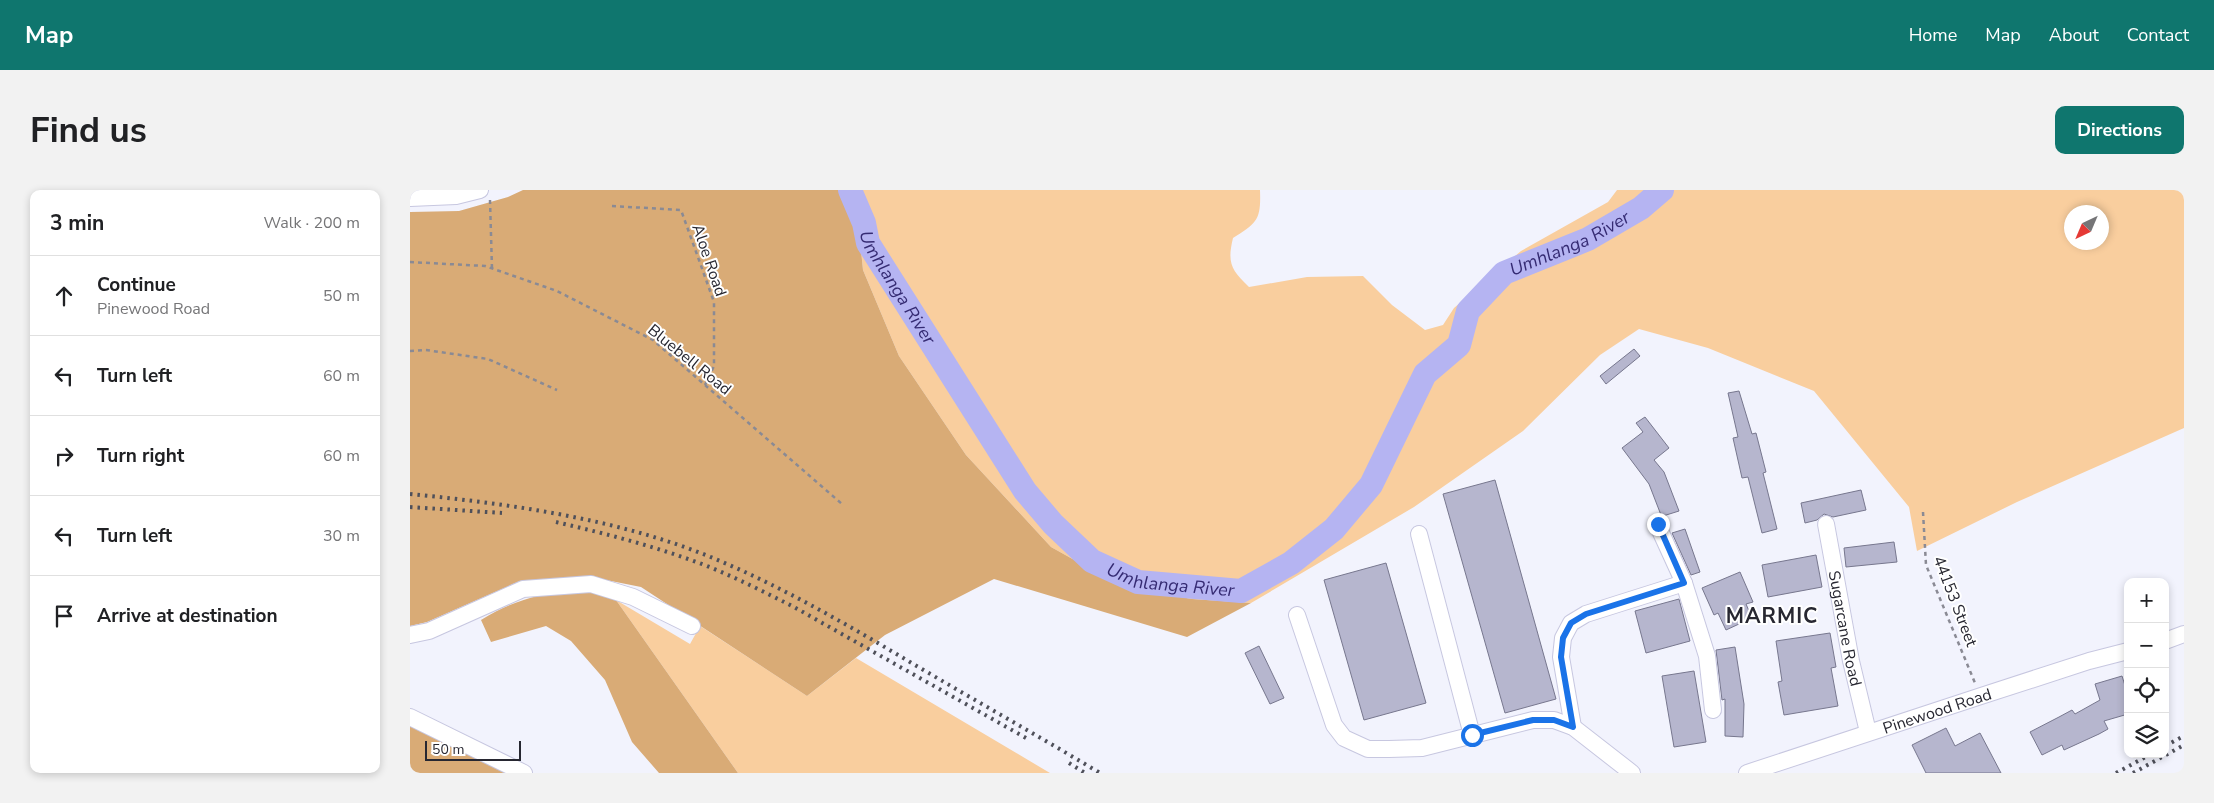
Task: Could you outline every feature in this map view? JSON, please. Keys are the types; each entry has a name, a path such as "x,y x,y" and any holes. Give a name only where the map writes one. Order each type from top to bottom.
{"street":[{"path":"410,198 485,193"},
{"path":"1658,524 1684,583 1707,656 1713,710"},
{"name":"Sugarcane Road","path":"1826,524 1851,661 1868,732"},
{"path":"1418,534 1472,735"},
{"path":"1573,727 1561,657 1563,638 1571,623 1586,614 1684,583"},
{"path":"410,635 429,631 523,589 591,584 632,597 692,626"},
{"path":"1297,615 1334,725 1344,738 1368,749 1422,748 1533,720 1554,720 1573,727 1632,773"},
{"path":"2169,640 2184,634"},
{"name":"Pinewood Road","path":"1747,773 2089,661 2124,652"},
{"path":"410,717 524,773"}],"path":[{"path":"485,193 492,268"},
{"name":"Aloe Road","path":"612,206 681,210 714,302 714,366 705,385"},
{"name":"Bluebell Road","path":"410,262 492,268 557,291 623,323 653,340 842,504"},
{"path":"410,351 426,350 488,360 557,390"},
{"name":"44153 Street","path":"1924,512 1926,564 1981,696"}],"shaded area":[{"path":"523,190 855,190 863,270 899,356 966,455 1051,547 1121,586 1192,599 1251,603 1187,637 994,579 885,635 807,696 641,587 596,578 520,581 427,622 410,626 410,212 459,211 508,197"},
{"path":"855,190 1260,190 1260,208 1256,219 1253,224 1233,238 1230,254 1234,271 1249,287 1307,277 1363,276 1392,305 1425,330 1443,325 1454,308 1521,251 1608,202 1617,190 2184,190 2184,428 2017,502 1917,551 1909,507 1814,391 1708,348 1639,329 1600,355 1523,431 1414,507 1251,603 1192,599 1121,586 1051,547 966,455 899,356 863,270"},
{"path":"576,590 605,593 616,600 738,773 659,773 632,742 605,680 571,641 546,626 491,642 481,620 504,607 527,599"},
{"path":"616,600 690,644 700,626 807,696 856,658 1050,773 738,773"},
{"path":"410,726 508,773 410,773"}],"building":[{"path":"1634,349 1640,356 1606,384 1600,376"},
{"path":"1739,391 1752,434 1756,433 1766,472 1763,473 1777,529 1762,533 1748,477 1742,478 1733,438 1738,437 1728,393"},
{"path":"1645,417 1669,448 1654,460 1664,472 1679,511 1663,516 1649,484 1622,448 1643,432 1636,423"},
{"path":"1495,480 1556,699 1505,713 1443,494"},
{"path":"1861,490 1866,510 1833,517 1824,514 1817,520 1805,523 1801,503"},
{"path":"1685,529 1700,572 1691,575 1672,533"},
{"path":"1894,542 1897,562 1846,567 1844,548"},
{"path":"1816,555 1822,587 1768,597 1762,565"},
{"path":"1386,563 1426,703 1364,720 1324,580"},
{"path":"1740,572 1753,602 1746,604 1752,618 1726,630 1718,613 1714,615 1702,588"},
{"path":"1679,599 1690,641 1646,653 1635,611"},
{"path":"1830,633 1836,667 1831,668 1838,706 1784,715 1778,682 1782,681 1776,641"},
{"path":"1259,646 1284,698 1270,704 1245,653"},
{"path":"1735,647 1744,704 1743,737 1725,736 1725,699 1722,700 1716,650"},
{"path":"1694,671 1706,742 1674,747 1662,676"},
{"path":"2122,676 2124,682 2124,715 2104,721 2108,729 2099,734 2064,750 2062,745 2042,755 2030,732 2072,710 2075,714 2100,700 2095,684"},
{"path":"1946,728 1955,746 1980,733 2001,773 1926,773 1912,745"}],"waterway":[{"name":"Umhlanga River","path":"850,190 864,223 868,243 1025,491 1053,524 1092,561 1138,582 1241,591 1291,563 1334,529 1371,485 1425,374 1459,345 1468,311 1504,273 1588,239 1641,208 1662,190"}],"railway":[{"path":"410,494 525,508 602,523 677,544 713,558 766,582 818,609 1100,773"},
{"path":"410,507 502,513"},
{"path":"556,522 670,553 707,566 740,581 794,607 1026,738"},
{"path":"2169,744 2184,736"},
{"path":"2133,773 2184,745"},
{"path":"2116,773 2144,758"},
{"path":"1069,763 1085,773"}],"district":[{"name":"MARMIC","path":"1772,616"}],"route":[{"path":"1472,735 1533,720 1554,720 1573,727 1561,657 1563,638 1571,623 1586,614 1684,583 1658,524"}]}
